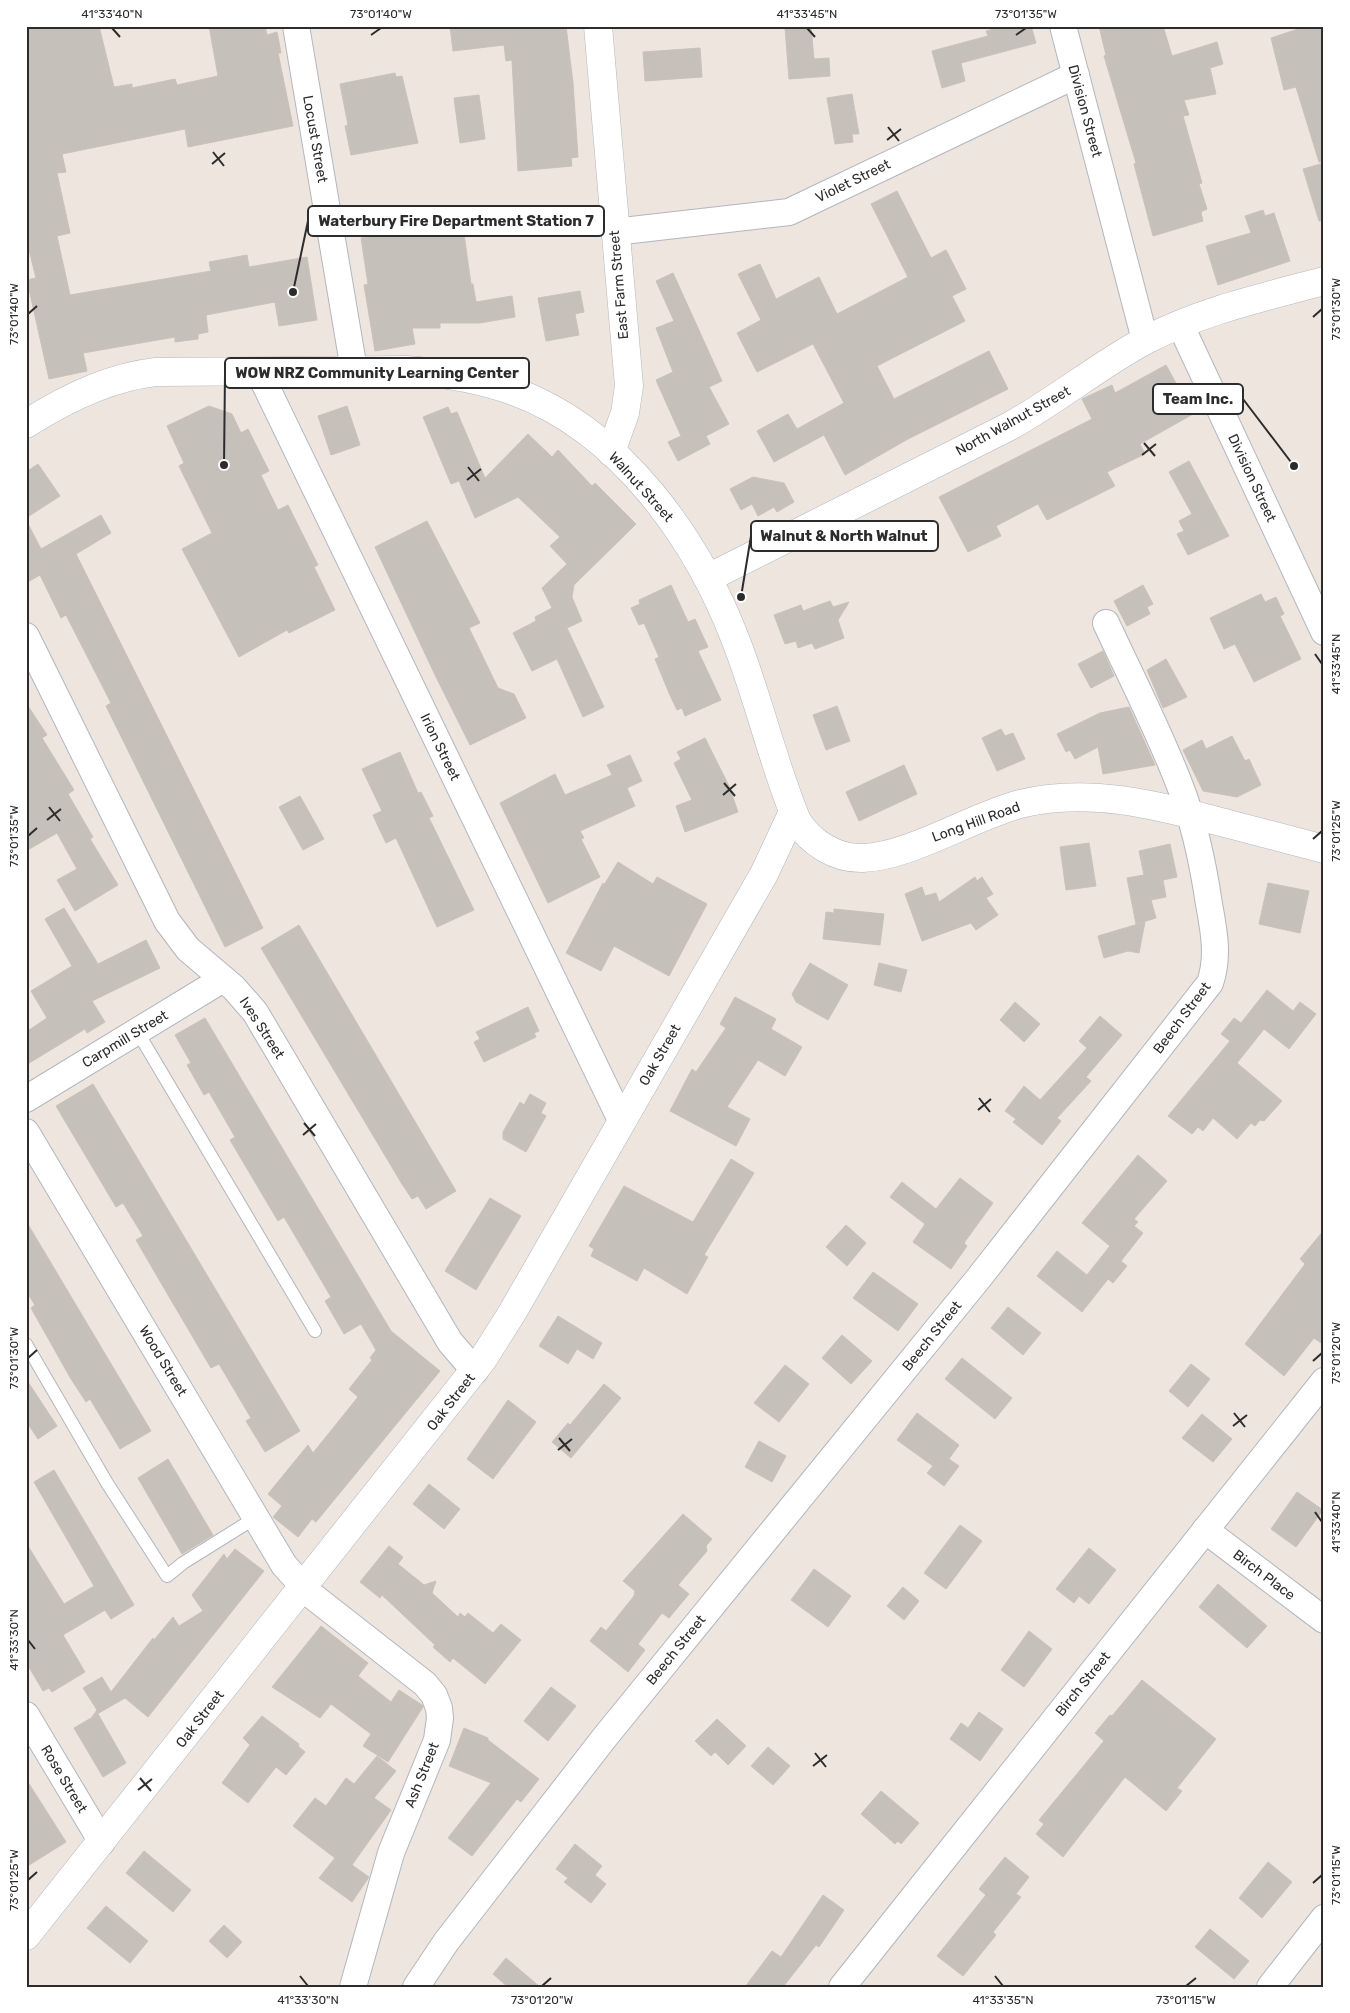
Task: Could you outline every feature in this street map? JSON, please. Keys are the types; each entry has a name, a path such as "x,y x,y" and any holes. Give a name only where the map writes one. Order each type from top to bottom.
{"street":[{"name":"Locust Street","path":"296,26 354,370"},
{"name":"East Farm Street","path":"598,26 614,232 629,386 626,413 611,452"},
{"name":"Division Street","path":"1063,26 1145,340"},
{"name":"Violet Street","path":"614,232 788,212 1076,75"},
{"name":"North Walnut Street","path":"708,578 1010,426 1051,403 1145,340 1180,324 1217,311 1324,281"},
{"name":"Division Street","path":"1180,324 1317,603 1324,632"},
{"name":"Walnut Street","path":"28,419 97,388 144,373 179,371 354,370 423,372 487,382 527,397 562,416 611,452 644,486 677,526 708,578 743,660 793,812"},
{"name":"Irion Street","path":"259,372 622,1122"},
{"name":"Beech Street","path":"416,1987 446,1942 605,1737 978,1279 1202,995 1214,972 1215,946 1204,872 1190,814 1171,763 1106,623"},
{"name":"Ives Street","path":"26,636 168,921 188,949 242,995 255,1012 450,1342 475,1371"},
{"name":"Long Hill Road","path":"793,812 804,832 817,844 847,856 863,858 907,848 996,812 1049,799 1109,798 1145,803 1324,850"},
{"name":"Oak Street","path":"26,1936 475,1371 512,1314 764,874 793,812"},
{"name":"Carpmill Street","path":"26,1099 223,978"},
{"name":"Wood Street","path":"26,1132 276,1554 304,1588"},
{"name":"Birch Street","path":"842,1987 1324,1381"},
{"name":"Birch Place","path":"1205,1530 1324,1620"},
{"name":"Ash Street","path":"304,1588 425,1684 434,1695 440,1713 437,1740 391,1853 353,1987"},
{"name":"Rose Street","path":"26,1715 102,1842"},
{"path":"1270,1987 1324,1918"}],"lane":[{"path":"137,1031 315,1331"},
{"path":"26,1344 107,1482 167,1576 183,1563 255,1518"}],"building":[{"path":"26,26 99,26 114,87 132,84 132,88 175,79 177,85 218,76 209,26 265,26 267,35 277,32 281,53 278,53 293,126 188,147 185,129 62,154 66,172 57,173 70,233 57,236 70,295 211,271 209,262 247,255 249,267 307,257 317,320 279,326 275,302 206,315 208,332 198,334 198,339 175,342 175,337 83,353 87,371 49,379 27,280 36,278 26,238"},
{"path":"450,26 566,26 573,83 578,157 571,158 572,166 518,171 512,60 506,61 504,45 453,51"},
{"path":"811,26 814,59 829,58 830,76 789,79 785,28"},
{"path":"1004,26 1031,26 1036,43 961,63 965,81 942,88 932,51 988,36 986,31"},
{"path":"1099,26 1163,26 1172,56 1217,42 1223,64 1210,68 1216,94 1184,100 1189,115 1183,116 1202,183 1199,184 1207,209 1201,212 1203,221 1153,236 1134,164 1136,163 1104,56 1106,55"},
{"path":"1307,26 1324,26 1324,162 1319,162 1296,87 1284,90 1271,38"},
{"path":"700,48 702,77 645,81 643,52"},
{"path":"395,73 396,77 402,76 418,143 351,155 345,126 348,125 340,84"},
{"path":"852,94 859,134 852,134 853,142 835,144 827,98"},
{"path":"479,95 485,139 460,143 454,98"},
{"path":"1324,163 1324,220 1319,221 1303,169"},
{"path":"897,191 931,258 946,250 966,289 952,296 965,321 877,366 894,399 989,351 1008,389 908,439 845,475 824,435 774,462 757,431 788,414 797,429 844,403 813,344 757,372 737,333 761,320 738,274 760,264 776,299 819,277 837,314 908,277 871,204"},
{"path":"1263,210 1265,216 1274,213 1290,261 1218,285 1206,246 1251,233 1245,216"},
{"path":"462,220 471,284 473,284 476,302 512,296 515,317 480,323 440,323 440,328 412,328 415,344 375,351 364,285 368,284 361,238 440,227 439,222"},
{"path":"673,273 722,381 709,387 729,424 706,436 710,444 678,461 668,442 681,436 656,380 673,372 656,328 674,321 656,281"},
{"path":"580,291 584,312 575,314 579,335 546,341 538,298"},
{"path":"1166,365 1193,414 1140,444 1145,454 1107,472 1115,486 1047,520 1038,504 996,526 1001,536 968,552 939,497 1092,419 1082,399 1112,385 1115,393"},
{"path":"209,406 232,414 241,433 248,429 269,471 261,475 278,510 288,505 318,565 314,567 335,610 289,633 287,630 239,657 182,549 212,533 179,466 184,463 167,426"},
{"path":"347,406 360,445 331,455 318,416"},
{"path":"448,407 451,414 457,412 485,478 528,434 552,457 558,450 592,486 595,483 636,524 574,585 572,597 582,621 567,628 604,707 583,717 557,659 532,671 513,633 536,621 535,617 552,608 542,588 567,564 550,546 560,537 518,497 475,518 459,481 451,484 423,417"},
{"path":"1189,461 1229,536 1188,555 1177,534 1184,531 1179,521 1192,514 1169,472"},
{"path":"38,464 60,496 26,518 26,472"},
{"path":"753,477 784,483 794,502 777,512 774,507 758,516 752,504 741,510 730,489"},
{"path":"101,515 111,533 76,554 263,928 225,947 106,706 111,703 66,615 61,618 40,575 26,583 26,520 41,549"},
{"path":"427,521 480,623 469,628 498,688 514,694 526,718 470,745 375,547"},
{"path":"671,585 688,622 695,619 708,647 698,651 721,700 685,716 682,708 677,710 669,693 655,659 659,657 644,623 639,625 631,608 640,604 639,600"},
{"path":"1143,585 1153,604 1147,607 1150,614 1127,626 1114,601"},
{"path":"1261,594 1265,602 1276,597 1284,614 1280,616 1301,659 1254,682 1235,644 1224,649 1210,618"},
{"path":"830,601 833,607 849,602 838,620 844,638 815,649 812,643 798,648 796,641 785,644 774,615 801,605 803,611"},
{"path":"1103,651 1114,676 1091,688 1078,664"},
{"path":"1166,659 1187,697 1163,708 1147,670"},
{"path":"26,703 47,735 42,738 74,790 68,794 93,837 90,839 118,885 75,911 57,880 77,869 57,833 26,851"},
{"path":"837,706 850,741 826,750 813,715"},
{"path":"1129,707 1155,765 1103,774 1098,747 1075,759 1070,750 1066,752 1057,734 1100,713"},
{"path":"1001,729 1005,736 1013,733 1025,759 997,771 982,738"},
{"path":"1232,736 1245,761 1249,759 1261,785 1237,797 1203,791 1183,750 1202,740 1206,749"},
{"path":"705,738 729,786 738,812 685,832 676,806 692,800 674,763 681,759 677,752"},
{"path":"400,752 418,793 421,792 433,816 429,818 474,910 437,927 396,838 386,843 373,815 382,811 362,769"},
{"path":"630,755 642,781 627,788 635,806 580,831 584,838 581,839 600,877 548,903 500,803 555,774 565,795 612,775 607,765"},
{"path":"904,765 917,794 859,821 846,792"},
{"path":"300,796 324,839 303,850 279,807"},
{"path":"1089,843 1096,886 1066,890 1060,847"},
{"path":"1170,844 1177,877 1163,880 1166,897 1151,900 1156,918 1136,924 1127,878 1144,875 1139,851"},
{"path":"618,862 653,884 657,877 707,904 669,976 614,946 601,971 566,953 603,883 604,885"},
{"path":"975,877 977,881 982,877 993,894 986,898 998,915 976,930 971,923 922,941 905,894 922,887 925,896 936,893 939,902"},
{"path":"1268,883 1309,891 1300,933 1259,924"},
{"path":"64,908 98,964 146,940 160,968 92,1001 105,1022 87,1033 85,1029 26,1065 26,1032 47,1018 31,991 72,966 45,919"},
{"path":"834,909 884,914 880,945 823,939 826,912 834,913"},
{"path":"1145,922 1139,953 1128,951 1104,958 1098,936"},
{"path":"299,925 456,1191 426,1209 418,1196 412,1199 402,1184 261,948"},
{"path":"810,963 848,985 828,1020 796,1002 792,994"},
{"path":"879,963 907,970 901,992 874,985"},
{"path":"1267,990 1293,1011 1300,1002 1316,1014 1289,1049 1264,1029 1237,1063 1282,1101 1264,1121 1260,1120 1255,1126 1251,1123 1237,1139 1213,1118 1203,1131 1198,1127 1192,1134 1168,1116 1230,1041 1221,1034 1234,1018 1241,1023"},
{"path":"735,997 776,1019 771,1029 802,1047 785,1076 758,1060 727,1107 750,1119 736,1146 670,1111 692,1069 696,1072 726,1028 720,1024"},
{"path":"1015,1002 1040,1024 1024,1042 1000,1020"},
{"path":"528,1007 539,1031 534,1033 536,1037 484,1062 474,1042 480,1039 476,1032"},
{"path":"1100,1016 1122,1035 1086,1077 1091,1081 1057,1118 1061,1121 1042,1145 1013,1122 1016,1119 1005,1111 1024,1086 1040,1100 1087,1048 1079,1041"},
{"path":"205,1018 391,1331 440,1371 316,1522 312,1519 298,1537 273,1517 282,1506 268,1494 308,1445 313,1453 358,1397 349,1389 372,1360 370,1358 376,1350 361,1324 344,1334 325,1301 331,1297 284,1217 278,1221 230,1140 235,1137 209,1092 204,1095 187,1065 191,1063 175,1035"},
{"path":"93,1084 300,1431 265,1452 246,1421 251,1418 219,1364 211,1368 136,1240 143,1236 123,1203 116,1207 56,1106"},
{"path":"530,1094 546,1103 541,1113 546,1116 526,1152 503,1139 503,1132 520,1102 524,1105"},
{"path":"1138,1155 1167,1181 1134,1219 1138,1222 1134,1226 1143,1233 1121,1261 1127,1266 1113,1283 1108,1279 1082,1312 1037,1276 1057,1251 1087,1275 1110,1246 1082,1223"},
{"path":"731,1159 754,1173 704,1255 708,1257 687,1294 644,1268 637,1281 591,1256 594,1249 589,1246 624,1186 693,1222"},
{"path":"960,1178 993,1203 964,1243 967,1246 951,1269 913,1242 925,1224 890,1197 902,1182 936,1209"},
{"path":"490,1198 521,1216 476,1290 445,1271"},
{"path":"26,1221 151,1431 120,1449 90,1399 86,1402 71,1379 31,1308 35,1305 26,1291"},
{"path":"846,1225 866,1243 847,1266 826,1247"},
{"path":"1324,1230 1324,1345 1314,1338 1284,1376 1245,1344 1305,1264 1300,1259"},
{"path":"873,1272 918,1304 898,1331 853,1298"},
{"path":"1008,1307 1041,1333 1023,1355 991,1328"},
{"path":"558,1316 602,1343 593,1359 577,1349 568,1364 539,1346"},
{"path":"842,1335 872,1361 851,1384 822,1358"},
{"path":"962,1358 1012,1398 995,1419 945,1379"},
{"path":"1191,1364 1210,1379 1188,1407 1169,1391"},
{"path":"785,1365 809,1384 779,1422 754,1403"},
{"path":"26,1379 57,1426 38,1439 26,1421"},
{"path":"604,1384 621,1398 571,1458 552,1442 568,1423 570,1425"},
{"path":"508,1400 536,1422 493,1479 467,1459"},
{"path":"917,1413 959,1445 949,1459 959,1466 944,1486 927,1473 933,1466 897,1440"},
{"path":"1202,1414 1232,1439 1213,1462 1182,1438"},
{"path":"759,1441 786,1456 772,1482 745,1467"},
{"path":"168,1459 213,1535 182,1554 138,1478"},
{"path":"54,1470 134,1605 111,1619 105,1610 63,1635 85,1672 52,1692 49,1688 43,1691 26,1662 26,1543 64,1604 94,1586 34,1482"},
{"path":"429,1484 460,1509 444,1529 413,1504"},
{"path":"1297,1492 1323,1510 1296,1547 1271,1529"},
{"path":"683,1514 712,1539 706,1546 707,1551 678,1585 689,1594 669,1618 662,1613 638,1644 645,1650 628,1672 590,1641 601,1627 606,1631 634,1596 635,1591 623,1581"},
{"path":"960,1525 982,1541 946,1589 924,1573"},
{"path":"389,1546 403,1557 398,1564 424,1585 436,1581 432,1593 458,1617 460,1613 465,1617 468,1613 493,1633 501,1624 521,1640 485,1684 453,1658 450,1662 433,1647 435,1645 382,1595 380,1598 360,1582"},
{"path":"1089,1548 1116,1570 1089,1604 1079,1596 1074,1603 1056,1589"},
{"path":"235,1549 264,1571 148,1717 125,1698 92,1717 97,1710 83,1688 102,1677 111,1692 153,1638 154,1640 173,1617 179,1626 203,1611 192,1595 224,1554 227,1559"},
{"path":"814,1569 851,1596 828,1627 791,1600"},
{"path":"1218,1584 1267,1626 1247,1648 1199,1607"},
{"path":"903,1587 919,1601 904,1620 887,1606"},
{"path":"321,1626 368,1663 358,1676 391,1702 399,1690 423,1707 388,1762 363,1746 371,1734 331,1704 320,1718 272,1687"},
{"path":"1029,1631 1052,1649 1024,1687 1001,1670"},
{"path":"1142,1680 1216,1739 1177,1788 1182,1791 1166,1811 1125,1777 1063,1857 1036,1834 1044,1824 1039,1820 1104,1741 1095,1733"},
{"path":"551,1687 576,1706 548,1741 524,1721"},
{"path":"979,1712 1003,1729 980,1761 950,1739 961,1723 968,1728"},
{"path":"98,1714 126,1763 103,1777 74,1728"},
{"path":"262,1716 299,1744 298,1746 305,1752 286,1775 276,1767 248,1803 222,1783 250,1745 243,1738"},
{"path":"717,1719 746,1746 728,1765 715,1752 711,1756 695,1741"},
{"path":"464,1728 488,1738 488,1740 539,1779 521,1802 517,1799 472,1856 448,1838 491,1783 449,1766"},
{"path":"768,1747 790,1766 773,1785 751,1766"},
{"path":"377,1756 396,1771 374,1798 391,1810 352,1865 369,1877 352,1902 319,1878 335,1858 293,1826 315,1798 326,1806 346,1778 354,1784"},
{"path":"26,1779 66,1842 26,1867"},
{"path":"881,1791 919,1823 901,1844 898,1841 895,1844 861,1814"},
{"path":"575,1844 602,1866 595,1875 606,1884 591,1903 564,1882 568,1878 556,1869"},
{"path":"144,1851 191,1890 173,1912 126,1873"},
{"path":"1005,1857 1029,1877 1016,1894 1021,1897 993,1932 996,1935 963,1976 937,1956 986,1895 979,1889"},
{"path":"1268,1862 1292,1882 1262,1918 1239,1898"},
{"path":"823,1895 844,1910 819,1947 816,1945 783,1987 745,1987 772,1951 781,1957"},
{"path":"106,1906 148,1941 130,1963 87,1928"},
{"path":"224,1925 242,1942 227,1958 209,1941"},
{"path":"1210,1929 1249,1961 1234,1979 1195,1947"},
{"path":"506,1958 540,1987 508,1987 493,1974"}],"place":[{"name":"Waterbury Fire Department Station 7","path":"293,292"},
{"name":"WOW NRZ Community Learning Center","path":"224,465"},
{"name":"Team Inc.","path":"1294,466"},
{"name":"Walnut & North Walnut","path":"741,597"}]}
